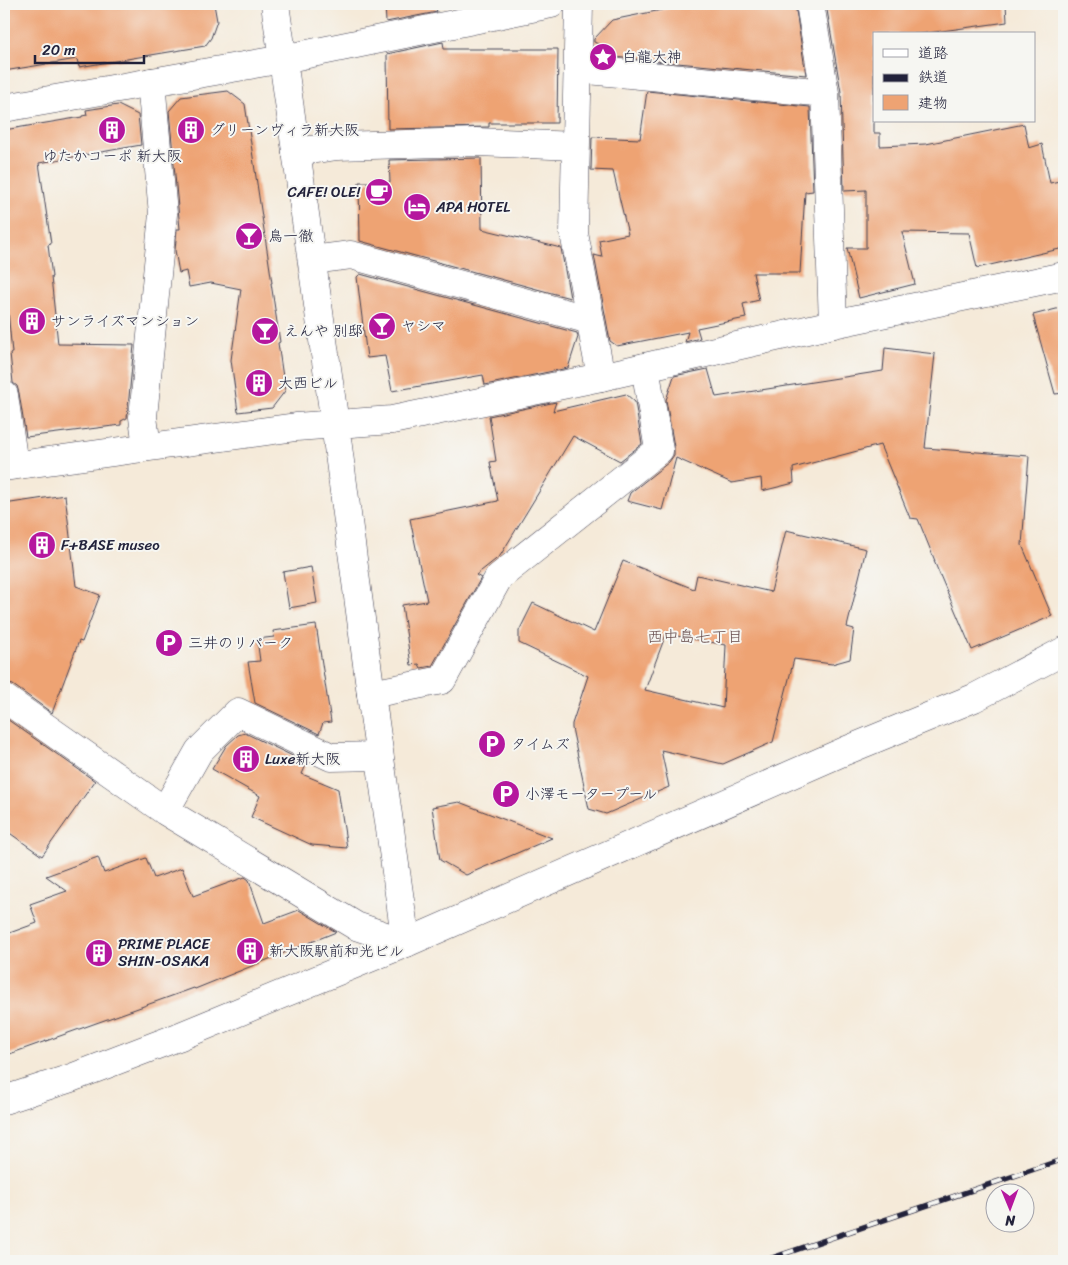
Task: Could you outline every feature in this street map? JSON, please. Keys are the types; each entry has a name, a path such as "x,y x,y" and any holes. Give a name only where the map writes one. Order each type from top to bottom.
{"street":[{"path":"275,4 406,943"},
{"path":"4,108 283,60 551,4"},
{"path":"579,4 574,233 601,377"},
{"path":"810,4 825,93 833,324"},
{"path":"578,70 825,93"},
{"path":"147,447 143,417 163,214 151,82"},
{"path":"296,152 337,146 476,142 576,146"},
{"path":"312,260 351,255 590,320"},
{"path":"4,395 9,466 296,427 392,420 601,377 833,324 1064,276"},
{"path":"371,694 442,680 499,578 659,450 645,367"},
{"path":"4,1100 71,1078 151,1047 406,943 845,751 974,698 1064,651"},
{"path":"4,698 165,811 356,926 406,943"},
{"path":"165,811 199,751 238,712 331,757 379,756"}],"building":[{"path":"4,4 214,4 217,21 211,38 205,46 79,67 77,59 4,71"},
{"path":"385,4 435,4 437,12 386,22"},
{"path":"691,4 795,4 806,75 613,57 613,51 594,42 594,39 612,20"},
{"path":"826,4 1006,4 1007,22 934,32 873,32 874,133 880,133 880,146 926,144 1024,124 1029,148 1042,144 1050,183 1064,180 1064,248 977,268 969,233 902,232 915,284 859,298 847,248 866,248 866,190 844,191 841,92"},
{"path":"443,42 444,49 558,49 557,123 489,123 489,127 388,129 387,54"},
{"path":"228,91 245,104 272,283 285,391 272,408 238,412 231,360 241,289 211,283 189,287 186,271 179,273 175,250 177,229 180,229 169,111 181,97"},
{"path":"647,91 810,107 813,191 805,192 800,273 753,273 759,300 743,304 746,318 697,328 700,338 685,342 688,332 617,346 610,341 594,255 602,257 599,240 628,234 613,171 591,170 592,137 640,139"},
{"path":"118,105 138,115 141,145 39,163 51,244 48,245 58,344 134,345 127,418 121,421 121,425 26,437 19,393 17,386 13,383 10,353 12,353 4,268 4,130 82,117 87,115 86,110"},
{"path":"481,158 482,229 561,248 570,298 360,241 359,182 390,182 389,160"},
{"path":"360,274 577,333 578,337 568,368 485,385 483,375 392,391 385,356 367,358 357,277"},
{"path":"1064,307 1064,393 1055,394 1033,315"},
{"path":"885,348 935,354 925,448 1029,456 1022,545 1052,616 972,650 918,519 910,518 880,445 793,468 794,483 762,491 761,478 732,483 676,458 662,510 627,501 630,493 669,462 674,455 666,400 674,376 708,369 716,397 883,371"},
{"path":"626,394 635,402 642,444 620,461 573,436 500,556 476,575 481,578 432,666 421,668 419,664 411,665 402,605 427,601 410,519 498,501 490,462 496,461 489,416 556,402 553,411"},
{"path":"65,495 76,586 100,595 82,642 79,641 52,713 13,685 4,683 4,504"},
{"path":"786,530 866,549 847,627 854,629 850,659 832,664 794,659 773,742 723,764 661,750 669,787 606,814 589,809 572,728 588,676 519,643 519,631 533,603 594,632 623,561 694,589 697,575 771,592","holes":["666,634 726,645 723,708 645,690"]},
{"path":"311,567 317,603 289,608 283,572"},
{"path":"316,625 331,722 323,723 319,734 255,703 248,662 260,661 257,639 274,637 273,631"},
{"path":"4,717 95,781 42,856 4,829"},
{"path":"245,733 307,763 302,774 338,789 347,848 312,845 251,817 260,796 212,769 226,746 238,735"},
{"path":"459,802 552,838 466,875 440,860 432,807"},
{"name":"PRIME PLACE SHIN-OSAKA","path":"98,857 104,873 146,858 154,878 182,868 193,896 245,877 249,880 264,923 299,910 336,932 195,989 4,1056 4,935 37,923 30,904 67,891 46,876"}],"railway":[{"path":"763,1261 1064,1159"}],"place":[{"name":"白龍大神","path":"603,57"},
{"name":"ゆたかコーポ 新大阪","path":"112,130"},
{"name":"グリーンヴィラ新大阪","path":"191,130"},
{"name":"CAFE! OLE!","path":"379,192"},
{"name":"APA HOTEL","path":"417,207"},
{"name":"鳥一徹","path":"249,236"},
{"name":"サンライズマンション","path":"32,321"},
{"name":"ヤシマ","path":"382,326"},
{"name":"えんや 別邸","path":"265,331"},
{"name":"大西ビル","path":"259,383"},
{"name":"F+BASE museo","path":"42,545"},
{"name":"三井のリパーク","path":"169,643"},
{"name":"タイムズ","path":"492,744"},
{"name":"Luxe新大阪","path":"246,759"},
{"name":"小澤モータープール","path":"506,794"},
{"name":"新大阪駅前和光ビル","path":"250,951"},
{"name":"PRIME PLACE SHIN-OSAKA","path":"99,953"}],"district":[{"name":"西中島七丁目","path":"695,636"}]}
